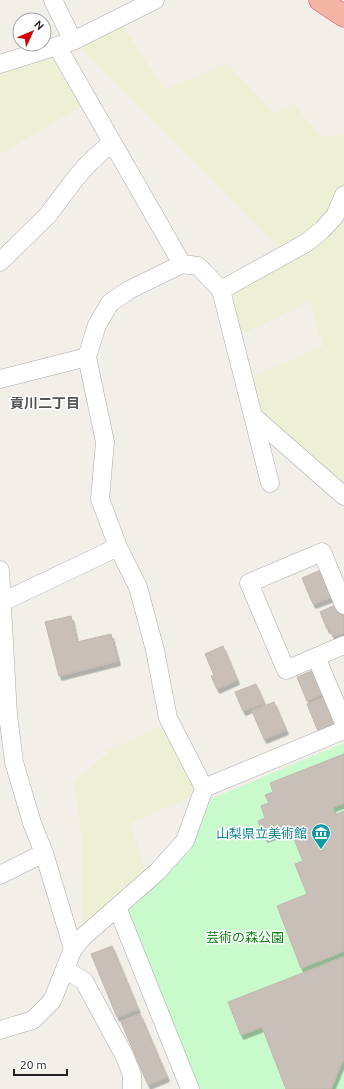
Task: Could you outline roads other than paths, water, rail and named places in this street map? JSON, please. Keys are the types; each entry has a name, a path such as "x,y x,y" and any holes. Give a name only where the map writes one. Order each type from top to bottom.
{"highway":[{"path":"320,0 344,16"}],"street":[{"path":"53,0 65,44 112,142 182,264"},
{"path":"0,64 65,44 136,4 155,0"},
{"path":"0,262 48,215 89,163 112,142"},
{"path":"220,290 306,243 322,230 335,216 344,195"},
{"path":"0,1030 33,1020 52,1001 66,970 73,949 83,937 157,872 185,841 204,788 168,718 155,650 138,588 118,547 100,499 105,442 87,357 97,325 110,304 129,290 182,264 198,266 220,290 270,483"},
{"path":"0,379 87,357"},
{"path":"254,417 344,496"},
{"path":"1,602 118,547"},
{"path":"344,605 322,552 249,583 286,670 344,645"},
{"path":"0,570 5,726 32,823 44,853 73,949"},
{"path":"316,657 344,723"},
{"path":"204,788 344,730"},
{"path":"0,875 44,853"},
{"path":"117,907 190,1089"},
{"path":"66,970 84,981 88,988 125,1057 132,1075 132,1089"}],"place":[{"name":"山梨県立美術館","path":"321,850"}],"district":[{"name":"貢川二丁目","path":"45,403"}],"park label":[{"name":"芸術の森公園","path":"245,937"}]}
